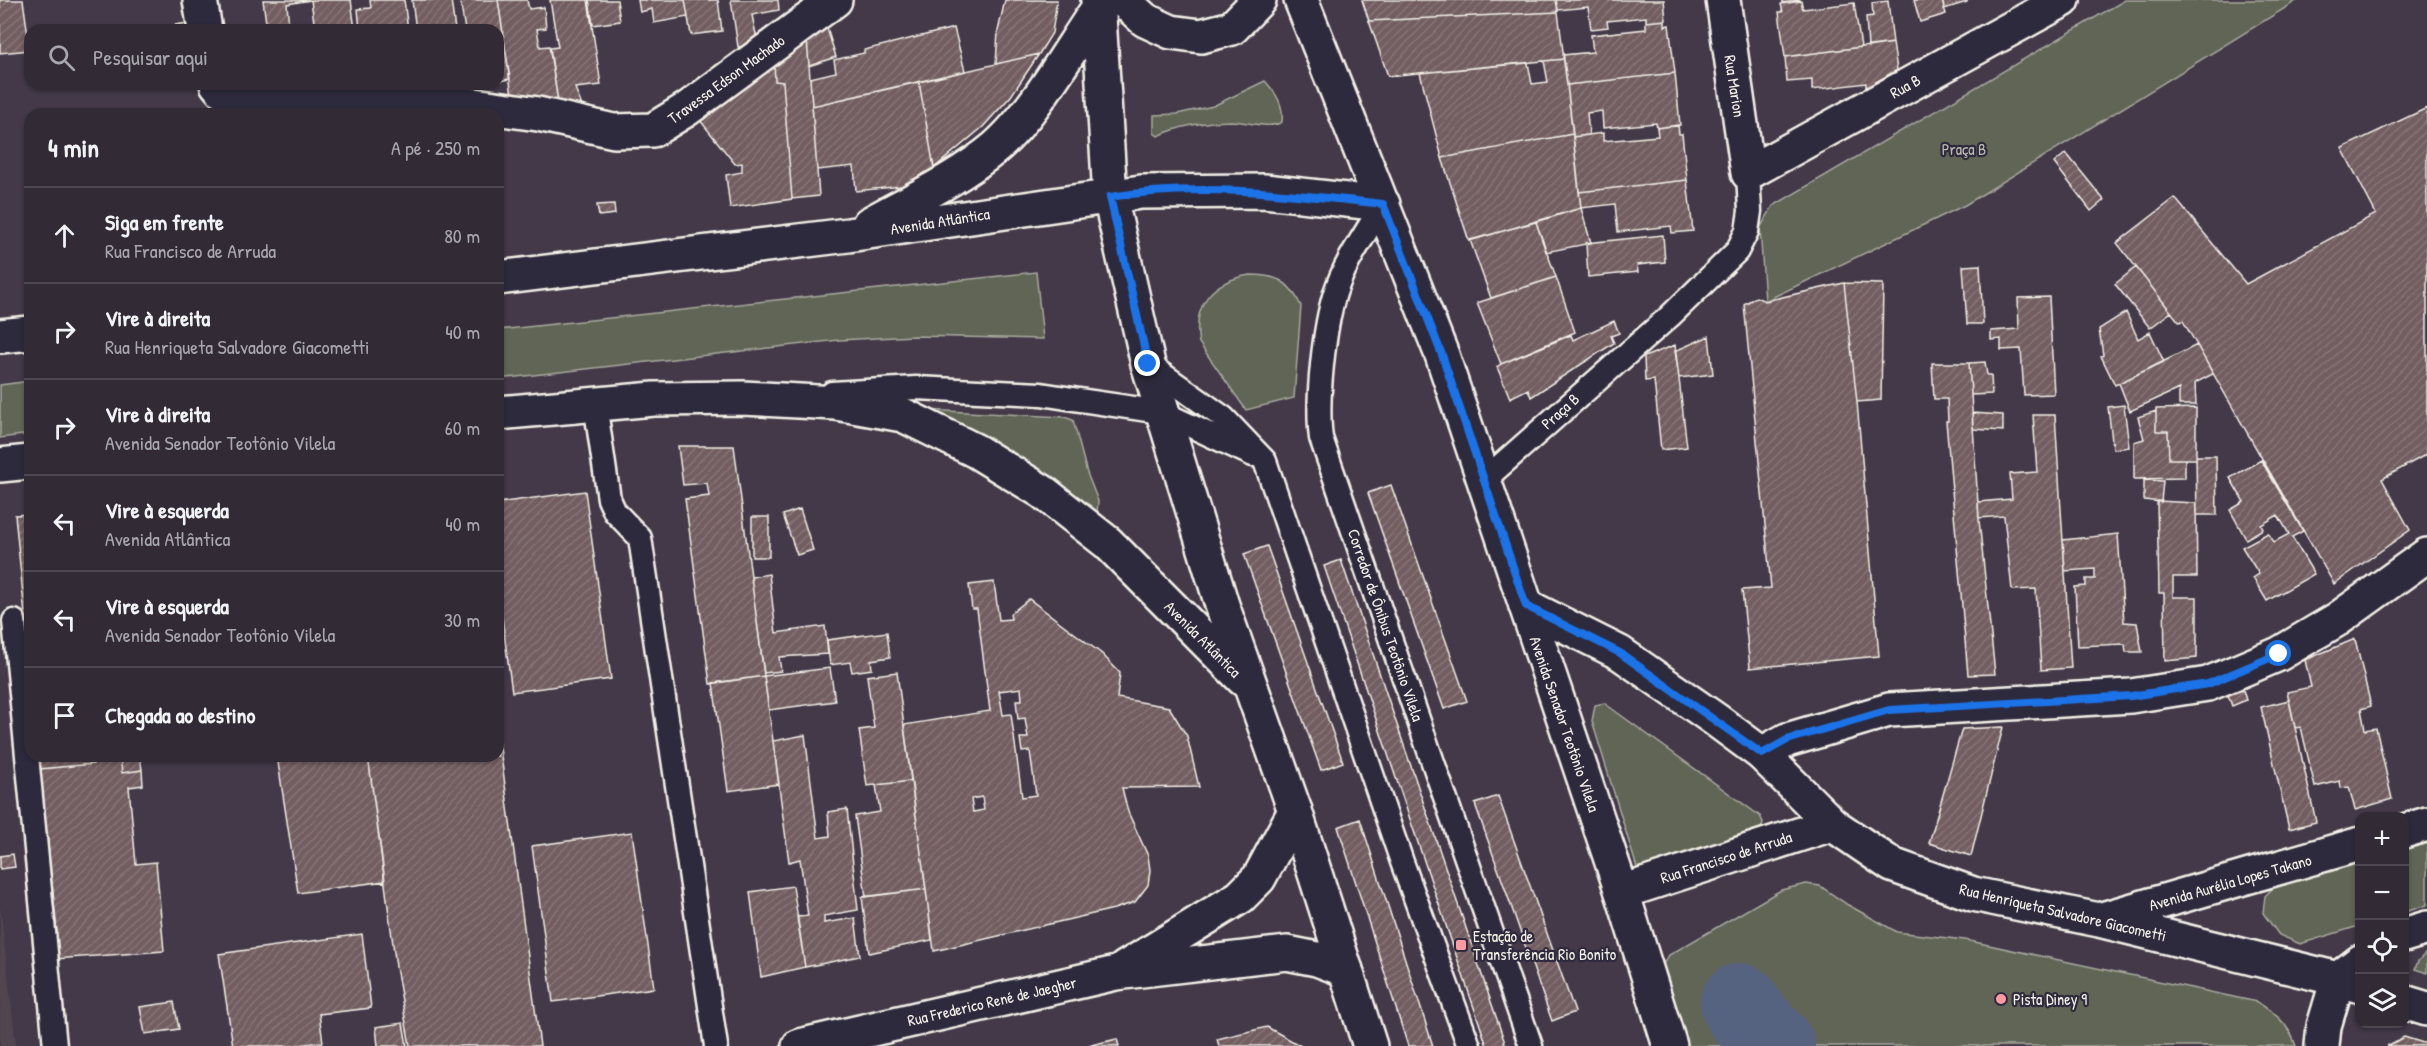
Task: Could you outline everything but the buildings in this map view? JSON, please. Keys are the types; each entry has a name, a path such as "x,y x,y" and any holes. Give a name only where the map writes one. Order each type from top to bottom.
{"main road":[{"path":"200,0 204,24"},
{"name":"Travessa Edson Machado","path":"504,109 538,114 614,131 653,130 711,92 836,0"},
{"path":"1106,3 1171,32 1201,36 1232,28 1259,0"},
{"name":"Avenida Senador Teotônio Vilela","path":"1301,0 1442,355 1622,892 1670,1046"},
{"name":"Rua Marion","path":"1723,0 1748,173"},
{"name":"Rua B","path":"1748,173 2063,0"},
{"path":"1106,3 1110,197 1148,364 1161,412 1249,685 1295,811 1370,1046"},
{"path":"848,235 954,177 997,146 1028,110 1106,3"},
{"name":"Travessa Edson Machado","path":"224,90 228,93 359,95 495,108"},
{"name":"Avenida Atlântica","path":"504,277 848,235 1141,192 1264,191 1383,204"},
{"path":"0,336 24,334"},
{"name":"Avenida Atlântica","path":"504,412 654,399 743,398 836,403 903,415 976,451 1043,492 1108,543 1249,685"},
{"path":"0,465 24,463"},
{"path":"1762,754 1787,740 1889,710 2131,696 2208,684 2279,654 2338,619 2427,555"},
{"name":"Rua Henriqueta Salvadore Giacometti","path":"1526,606 1620,653 1762,754 1832,824 1892,864 1973,894 2352,976"},
{"name":"Rua Frederico René de Jaegher","path":"1116,973 1240,897 1259,878 1295,811"},
{"name":"Rua Francisco de Arruda","path":"1622,892 1832,824"},
{"path":"2409,829 2427,824"},
{"name":"Avenida Aurélia Lopes Takano","path":"2099,920 2355,845"},
{"path":"2409,933 2427,928"},
{"name":"Rua Frederico René de Jaegher","path":"799,1046 1116,973 1287,953 1317,958 1346,970"},
{"path":"2322,1046 2324,1026 2352,976"},
{"path":"2409,1004 2427,1009"}],"lane":[{"name":"Praça B","path":"1483,481 1670,316 1737,251 1747,231 1750,211 1748,173"},
{"name":"Corredor de Ônibus Teotônio Vilela","path":"1383,204 1335,292 1318,420 1321,438 1532,1046"},
{"path":"1148,364 1224,418 1265,461 1402,862 1468,1046"},
{"path":"743,398 916,388 1041,394 1161,412 1265,461"},
{"path":"595,403 609,499 615,512 640,538 716,1046"},
{"path":"14,621 24,725"},
{"path":"28,762 55,1046"}],"shaded area":[{"path":"0,905 16,1046 0,1046"}],"green space":[{"name":"Praça B","path":"2125,0 2298,0 1965,205 1765,301 1760,228 1773,206"},
{"path":"1265,81 1278,100 1282,110 1282,122 1271,125 1231,121 1212,122 1185,127 1158,136 1154,133 1154,115 1177,114 1213,106"},
{"path":"1036,272 1043,339 914,336 839,340 504,378 504,329"},
{"path":"1250,275 1268,276 1281,281 1292,290 1301,306 1294,398 1246,410 1199,343 1198,329 1202,306 1215,289 1237,278"},
{"path":"24,382 24,435 0,438 0,385"},
{"path":"926,410 1064,417 1073,420 1087,473 1098,501 1097,515"},
{"path":"1604,703 1760,816 1763,822 1761,832 1637,868 1592,721 1595,705"},
{"path":"2427,838 2427,905 2409,911 2409,866 2409,843"},
{"path":"2355,858 2355,927 2300,944 2279,935 2263,913 2265,896 2283,878"},
{"path":"1806,884 1820,886 1848,905 1897,932 1965,940 2257,1002 2281,1020 2296,1046 1687,1046 1663,964 1669,955 1781,890"},
{"path":"2427,952 2427,973 2415,969 2418,961"}],"waterway":[{"path":"1740,1003 1744,1012 1775,1046"}],"place":[{"name":"Estação de Transferência Rio Bonito","path":"1461,945"},
{"name":"Pista Diney 9","path":"2001,999"}],"route":[{"path":"1148,364 1110,197 1141,192 1264,191 1383,204 1442,355 1526,606 1620,653 1762,754 1787,740 1889,710 2131,696 2208,684 2279,654"}]}
